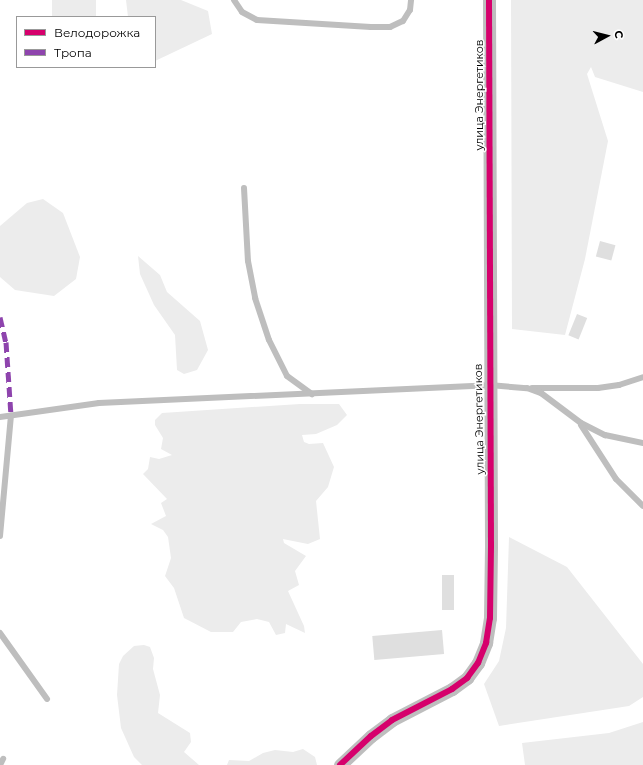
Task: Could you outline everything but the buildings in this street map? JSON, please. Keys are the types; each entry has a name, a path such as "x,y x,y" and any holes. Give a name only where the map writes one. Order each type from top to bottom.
{"street":[{"name":"улица Энергетиков","path":"340,765 371,736 392,720 452,689 467,678 478,664 483,650 490,618 488,385 489,0"}],"lane":[{"path":"234,0 242,12 256,20 371,27 390,27 404,21 410,10 411,0"},
{"path":"244,188 248,261 255,298 266,333 278,362 287,376 312,394"},
{"path":"0,417 99,403 488,385 527,388 598,388 643,377"},
{"path":"527,388 541,393 581,424 605,435 643,443"},
{"path":"0,536 12,416"},
{"path":"581,424 616,479 643,506"},
{"path":"0,633 47,699"}],"shaded area":[{"path":"52,0 96,0 96,16 52,16"},
{"path":"126,0 181,0 208,11 212,34 156,61 156,16 128,16"},
{"path":"511,0 643,0 643,92 595,77 591,67 587,74 608,141 585,259 565,335 512,329"},
{"path":"43,199 63,213 80,257 76,279 54,296 15,290 0,277 0,226 27,203"},
{"path":"138,256 160,275 167,292 200,321 208,350 197,370 184,374 177,370 175,335 154,305 140,274"},
{"path":"300,404 339,404 347,415 337,425 316,434 302,435 304,442 309,444 323,443 334,467 328,487 316,501 320,539 308,544 283,539 284,543 306,556 295,571 299,585 288,591 304,626 305,633 286,624 285,633 276,635 269,622 257,619 241,622 233,632 211,632 184,618 174,588 165,576 171,558 168,537 163,530 151,524 166,516 161,503 167,499 143,474 148,469 150,457 159,459 172,455 161,449 163,438 155,425 155,420 162,413"},
{"path":"509,537 567,567 643,664 643,697 629,706 499,726 484,684 499,661 506,628"},
{"path":"144,645 150,647 154,658 153,669 160,695 158,713 190,733 191,742 184,752 199,765 142,765 134,757 121,728 117,695 119,664 123,656 134,646"},
{"path":"643,722 643,765 525,765 522,743 609,733"},
{"path":"303,749 315,757 317,765 227,765 229,760 249,761 263,753 275,750 293,752"}],"marked path":[{"path":"0,317 6,342 11,416"}],"cycle path":[{"path":"340,765 371,736 392,720 452,689 467,678 478,663 486,643 490,618 491,546 489,0"}]}
